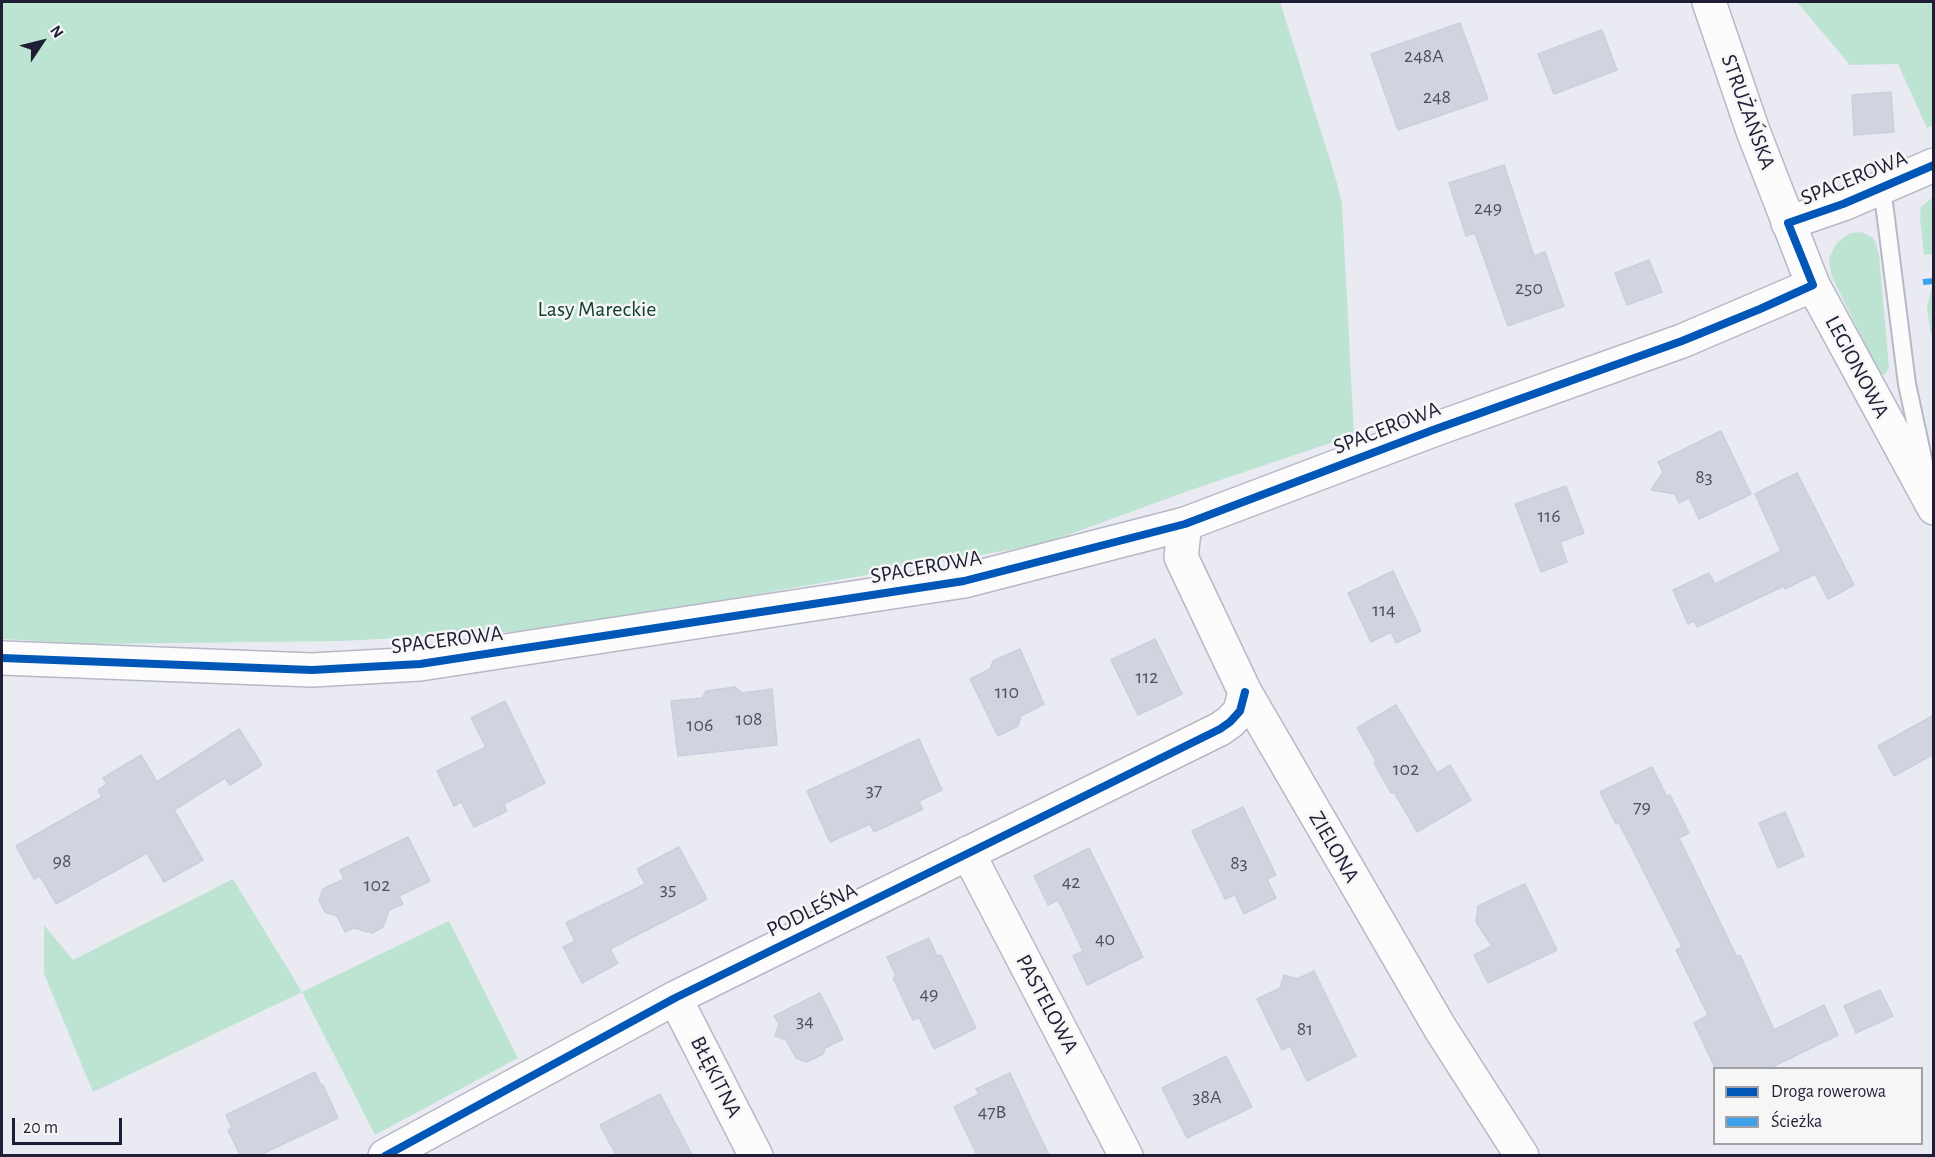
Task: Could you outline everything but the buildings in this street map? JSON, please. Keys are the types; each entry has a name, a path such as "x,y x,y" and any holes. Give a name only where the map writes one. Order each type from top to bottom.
{"street":[{"name":"STRUŻAŃSKA","path":"1709,2 1753,131 1788,223"},
{"name":"SPACEROWA","path":"1788,223 1843,204 1934,165"},
{"name":"LEGIONOWA","path":"1788,223 1813,285 1934,506"},
{"name":"SPACEROWA","path":"2,658 312,670 420,664 964,581 1185,524 1433,430 1682,341 1813,285"},
{"name":"ZIELONA","path":"1185,524 1181,557 1245,692 1440,1028 1522,1155"},
{"name":"PODLEŚNA","path":"385,1155 675,998 1220,729 1240,711 1245,692"},
{"name":"PASTELOWA","path":"968,853 1125,1155"},
{"name":"BŁĘKITNA","path":"675,998 756,1155"}],"lane":[{"path":"1882,187 1907,384 1934,506"}],"green space":[{"name":"Lasy Mareckie","path":"2,2 1280,2 1342,203 1354,435 1185,492 1043,544 559,629 342,641 89,644 2,639"},
{"path":"1797,2 1933,2 1933,125 1927,128 1898,64 1850,65"},
{"path":"1933,197 1933,276 1932,254 1924,255 1920,218 1921,207"},
{"path":"1862,232 1873,238 1879,255 1889,368 1885,374 1881,374 1878,370 1832,277 1830,268 1829,258 1837,243 1850,233"},
{"path":"1932,286 1933,335 1931,335 1927,308"},
{"path":"233,879 302,992 93,1092 44,974 44,925 73,960"},
{"path":"449,921 518,1058 375,1135 302,992"}],"marked path":[{"path":"1923,282 1934,281"}],"cycle path":[{"path":"2,658 312,670 420,664 964,581 1185,524 1433,430 1682,341 1760,309 1813,285 1788,223 1843,204 1934,165"},
{"path":"385,1156 675,998 1220,729 1240,711 1245,692"}]}
